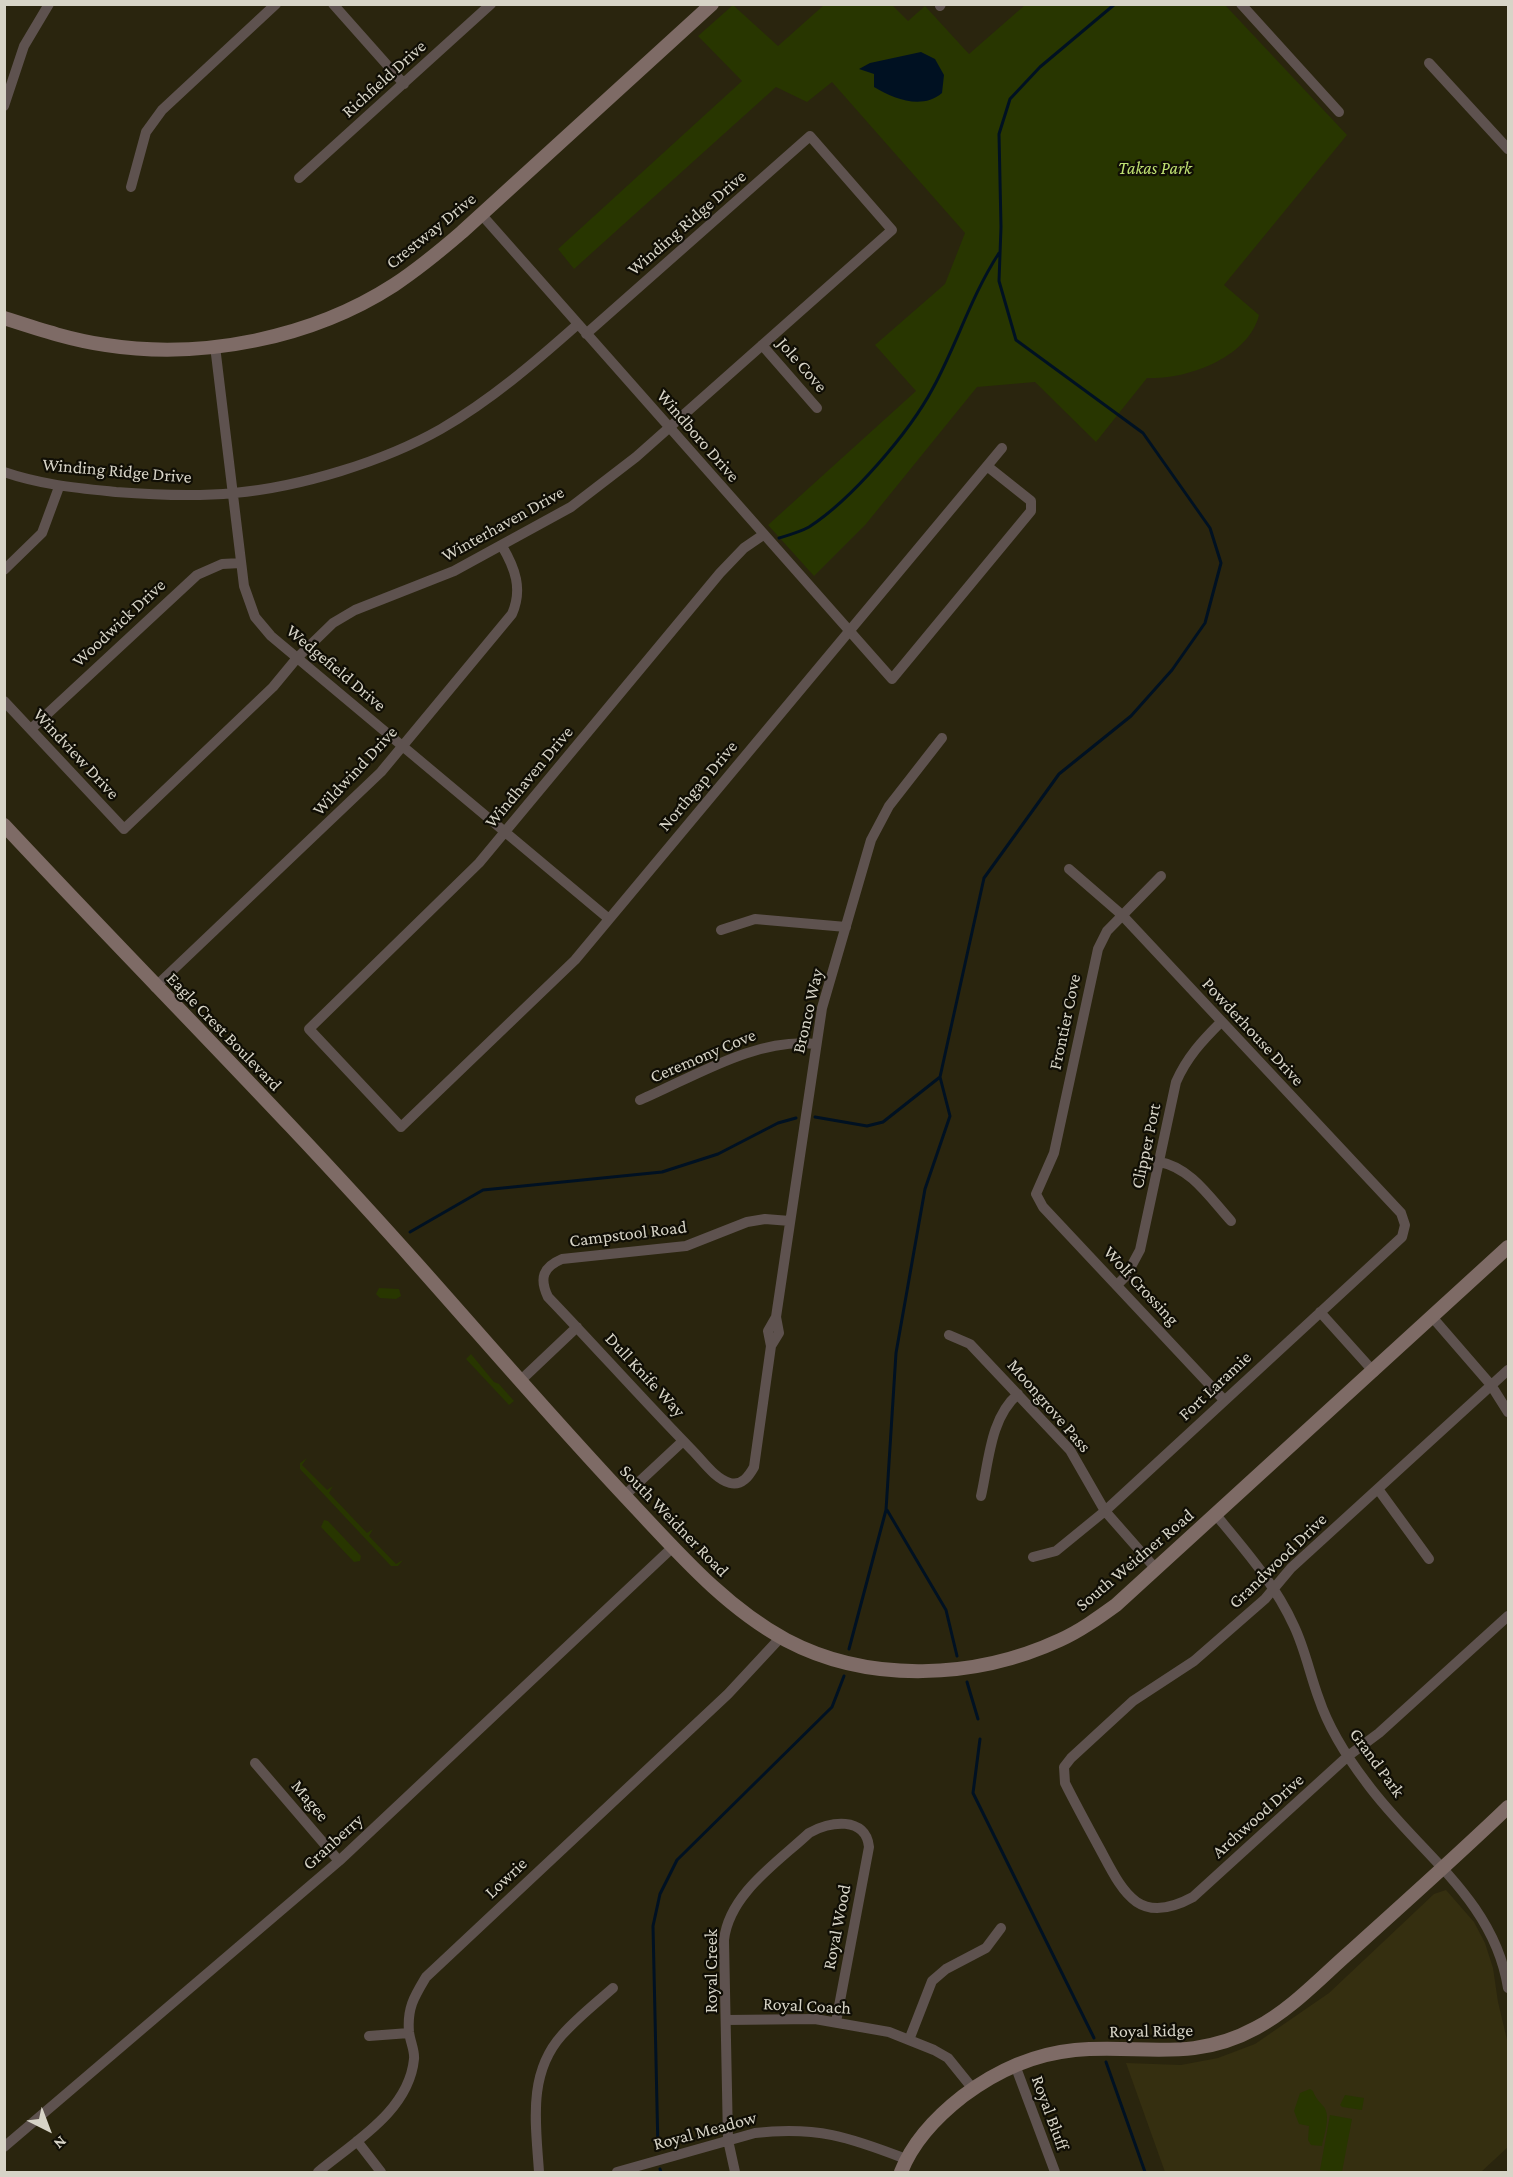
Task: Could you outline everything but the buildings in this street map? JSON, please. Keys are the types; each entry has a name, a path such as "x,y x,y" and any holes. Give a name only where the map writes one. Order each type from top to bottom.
{"main road":[{"name":"Crestway Drive","path":"4,318 63,337 107,345 153,349 215,346 258,340 318,323 358,305 426,263 708,6"},
{"name":"Eagle Crest Boulevard","path":"4,825 155,987 304,1140 418,1265"},
{"name":"South Weidner Road","path":"418,1265 624,1496 709,1585 753,1620 781,1637 826,1657 858,1665 929,1671 980,1666 1021,1656 1087,1626 1116,1605 1509,1247"},
{"name":"Royal Ridge","path":"901,2172 906,2159 936,2118 973,2089 1015,2065 1072,2051 1175,2052 1232,2039 1278,2014 1509,1807"}],"street":[{"path":"4,106 24,46 49,4"},
{"path":"131,187 146,132 162,110 276,4"},
{"path":"333,4 404,84"},
{"name":"Richfield Drive","path":"299,178 491,4"},
{"path":"1241,4 1340,112"},
{"path":"1429,63 1509,149"},
{"name":"Winding Ridge Drive","path":"586,334 810,136 892,230"},
{"name":"Windboro Drive","path":"481,214 892,679 1031,511 1031,501 987,466"},
{"name":"Winterhaven Drive","path":"124,829 259,701 322,632 344,616 454,571 572,507 669,428 892,230"},
{"name":"Winding Ridge Drive","path":"4,472 59,487 168,496 233,493 287,484 339,470 394,451 439,430 491,397 578,324"},
{"name":"Jole Cove","path":"762,345 817,408"},
{"name":"Wedgefield Drive","path":"215,346 241,563 248,602 255,617 265,630 297,658 609,919"},
{"name":"Northgap Drive","path":"402,1127 543,994 609,919 830,653 850,633 1002,448"},
{"path":"4,570 42,533 59,487"},
{"name":"Windhaven Drive","path":"402,1127 309,1029 459,885 720,573 744,548 763,535"},
{"name":"Wildwind Drive","path":"155,987 343,810 403,745 512,614 516,603 518,582 514,567 502,546"},
{"name":"Woodwick Drive","path":"31,729 197,574 222,564 241,563"},
{"name":"Windview Drive","path":"4,701 124,829"},
{"name":"Bronco Way","path":"740,1483 748,1477 754,1467 771,1346 779,1333 776,1317 822,1008 879,823 901,788 942,738"},
{"name":"Powderhouse Drive","path":"1069,869 1122,915 1401,1213 1405,1225"},
{"name":"Frontier Cove","path":"1036,1194 1054,1153 1098,949 1107,931 1161,876"},
{"path":"721,930 755,919 846,927"},
{"name":"Clipper Port","path":"1117,1285 1126,1276 1140,1250 1176,1082 1184,1064 1221,1022"},
{"name":"Ceremony Cove","path":"640,1100 754,1050 776,1044 816,1044"},
{"path":"1160,1162 1174,1165 1187,1173 1231,1221"},
{"name":"Wolf Crossing","path":"1036,1194 1043,1207 1224,1400"},
{"name":"Campstool Road","path":"543,1274 550,1264 562,1259 686,1246 747,1222 765,1219 790,1221"},
{"name":"Fort Laramie","path":"1033,1557 1056,1551 1105,1510 1402,1237 1405,1225"},
{"name":"Dull Knife Way","path":"543,1274 543,1286 548,1297 683,1441 720,1479 731,1484 740,1483"},
{"path":"1320,1312 1374,1372"},
{"path":"1432,1318 1491,1385 1509,1412"},
{"path":"520,1382 577,1327"},
{"name":"Moongrove Pass","path":"950,1335 970,1344 1070,1450 1105,1510 1156,1569"},
{"name":"Grandwood Drive","path":"1064,1767 1133,1701 1194,1661 1274,1588 1291,1568 1509,1370"},
{"path":"981,1496 998,1419 1006,1404 1018,1394"},
{"path":"624,1496 683,1441"},
{"path":"1378,1489 1429,1559"},
{"name":"Grand Park","path":"1216,1515 1274,1588 1295,1628 1319,1700 1348,1756 1367,1784 1472,1901 1488,1926 1500,1953 1509,1988"},
{"name":"Granberry","path":"4,2147 339,1861 673,1547"},
{"name":"Archwood Drive","path":"1064,1767 1065,1783 1126,1895 1142,1904 1161,1909 1178,1906 1193,1898 1348,1756 1379,1733 1509,1616"},
{"name":"Lowrie","path":"318,2172 357,2141 396,2105 409,2082 415,2057 409,2033 409,2005 426,1977 728,1694 781,1637"},
{"name":"Magee","path":"255,1763 339,1861"},
{"name":"Royal Creek","path":"735,2172 728,2140 725,1929 739,1900 809,1833 820,1826 840,1823 855,1826 868,1839"},
{"name":"Royal Wood","path":"836,2022 867,1860 868,1839"},
{"path":"909,2040 932,1981 946,1969 986,1948 1001,1928"},
{"path":"539,2172 535,2104 537,2083 544,2062 562,2036 613,1988"},
{"name":"Royal Coach","path":"727,2020 815,2019 889,2032 948,2058 973,2089"},
{"path":"369,2036 409,2033"},
{"name":"Royal Bluff","path":"1015,2065 1055,2172"},
{"name":"Royal Meadow","path":"617,2172 728,2140 778,2130 825,2132 848,2136 906,2159"},
{"path":"357,2141 381,2172"}],"shaded area":[{"path":"1446,1890 1474,1922 1485,1943 1493,1968 1508,2044 1508,2147 1481,2172 1165,2172 1126,2063 1181,2065 1218,2058 1255,2044 1329,1993 1434,1894"}],"green space":[{"name":"Takas Park","path":"733,5 778,46 824,5 892,5 908,21 925,6 969,54 1025,5 1225,5 1347,135 1224,285 1259,315 1253,330 1230,354 1214,363 1180,375 1147,378 1096,442 1035,382 977,387 866,524 814,576 768,525 916,391 875,345 945,284 965,233 832,82 807,102 776,87 574,269 558,249 742,81 698,36"},
{"path":"379,1288 399,1289 401,1296 396,1299 380,1298 376,1294"},
{"path":"471,1354 494,1382 499,1384 514,1401 509,1405 466,1359"},
{"path":"307,1458 302,1465 327,1490 333,1486 329,1493 367,1533 373,1529 369,1536 396,1564 403,1560 398,1566 391,1566 300,1469 300,1463"},
{"path":"324,1520 328,1521 361,1556 360,1561 354,1562 321,1527"},
{"path":"1310,2089 1326,2111 1322,2146 1311,2145 1308,2140 1309,2126 1299,2124 1294,2111 1300,2093"},
{"path":"1345,2095 1364,2098 1362,2110 1342,2107 1340,2105"},
{"path":"1330,2115 1352,2119 1342,2172 1320,2170"}],"water":[{"path":"921,52 935,59 944,75 942,93 926,101 899,99 882,91 874,87 874,74 859,69 870,63"}],"waterway":[{"path":"849,1649 886,1510 896,1353 925,1189 950,1116 940,1077 984,878 1059,774 1131,716 1172,670 1205,623 1221,563 1210,528 1143,433 1016,340 999,281 1001,227 999,134 1010,99 1040,67 1115,4"},
{"path":"779,538 806,529 825,515 860,483 894,445 923,406 933,388 980,286 999,253"},
{"path":"815,1117 867,1126 883,1122 940,1077"},
{"path":"410,1232 483,1190 662,1172 718,1154 778,1123 796,1118"},
{"path":"887,1510 946,1610 957,1656"},
{"path":"658,2150 653,1926 660,1894 677,1860 832,1707 844,1676"},
{"path":"967,1682 978,1719"},
{"path":"980,1739 973,1793 1094,2038"},
{"path":"1106,2062 1145,2172"}]}
